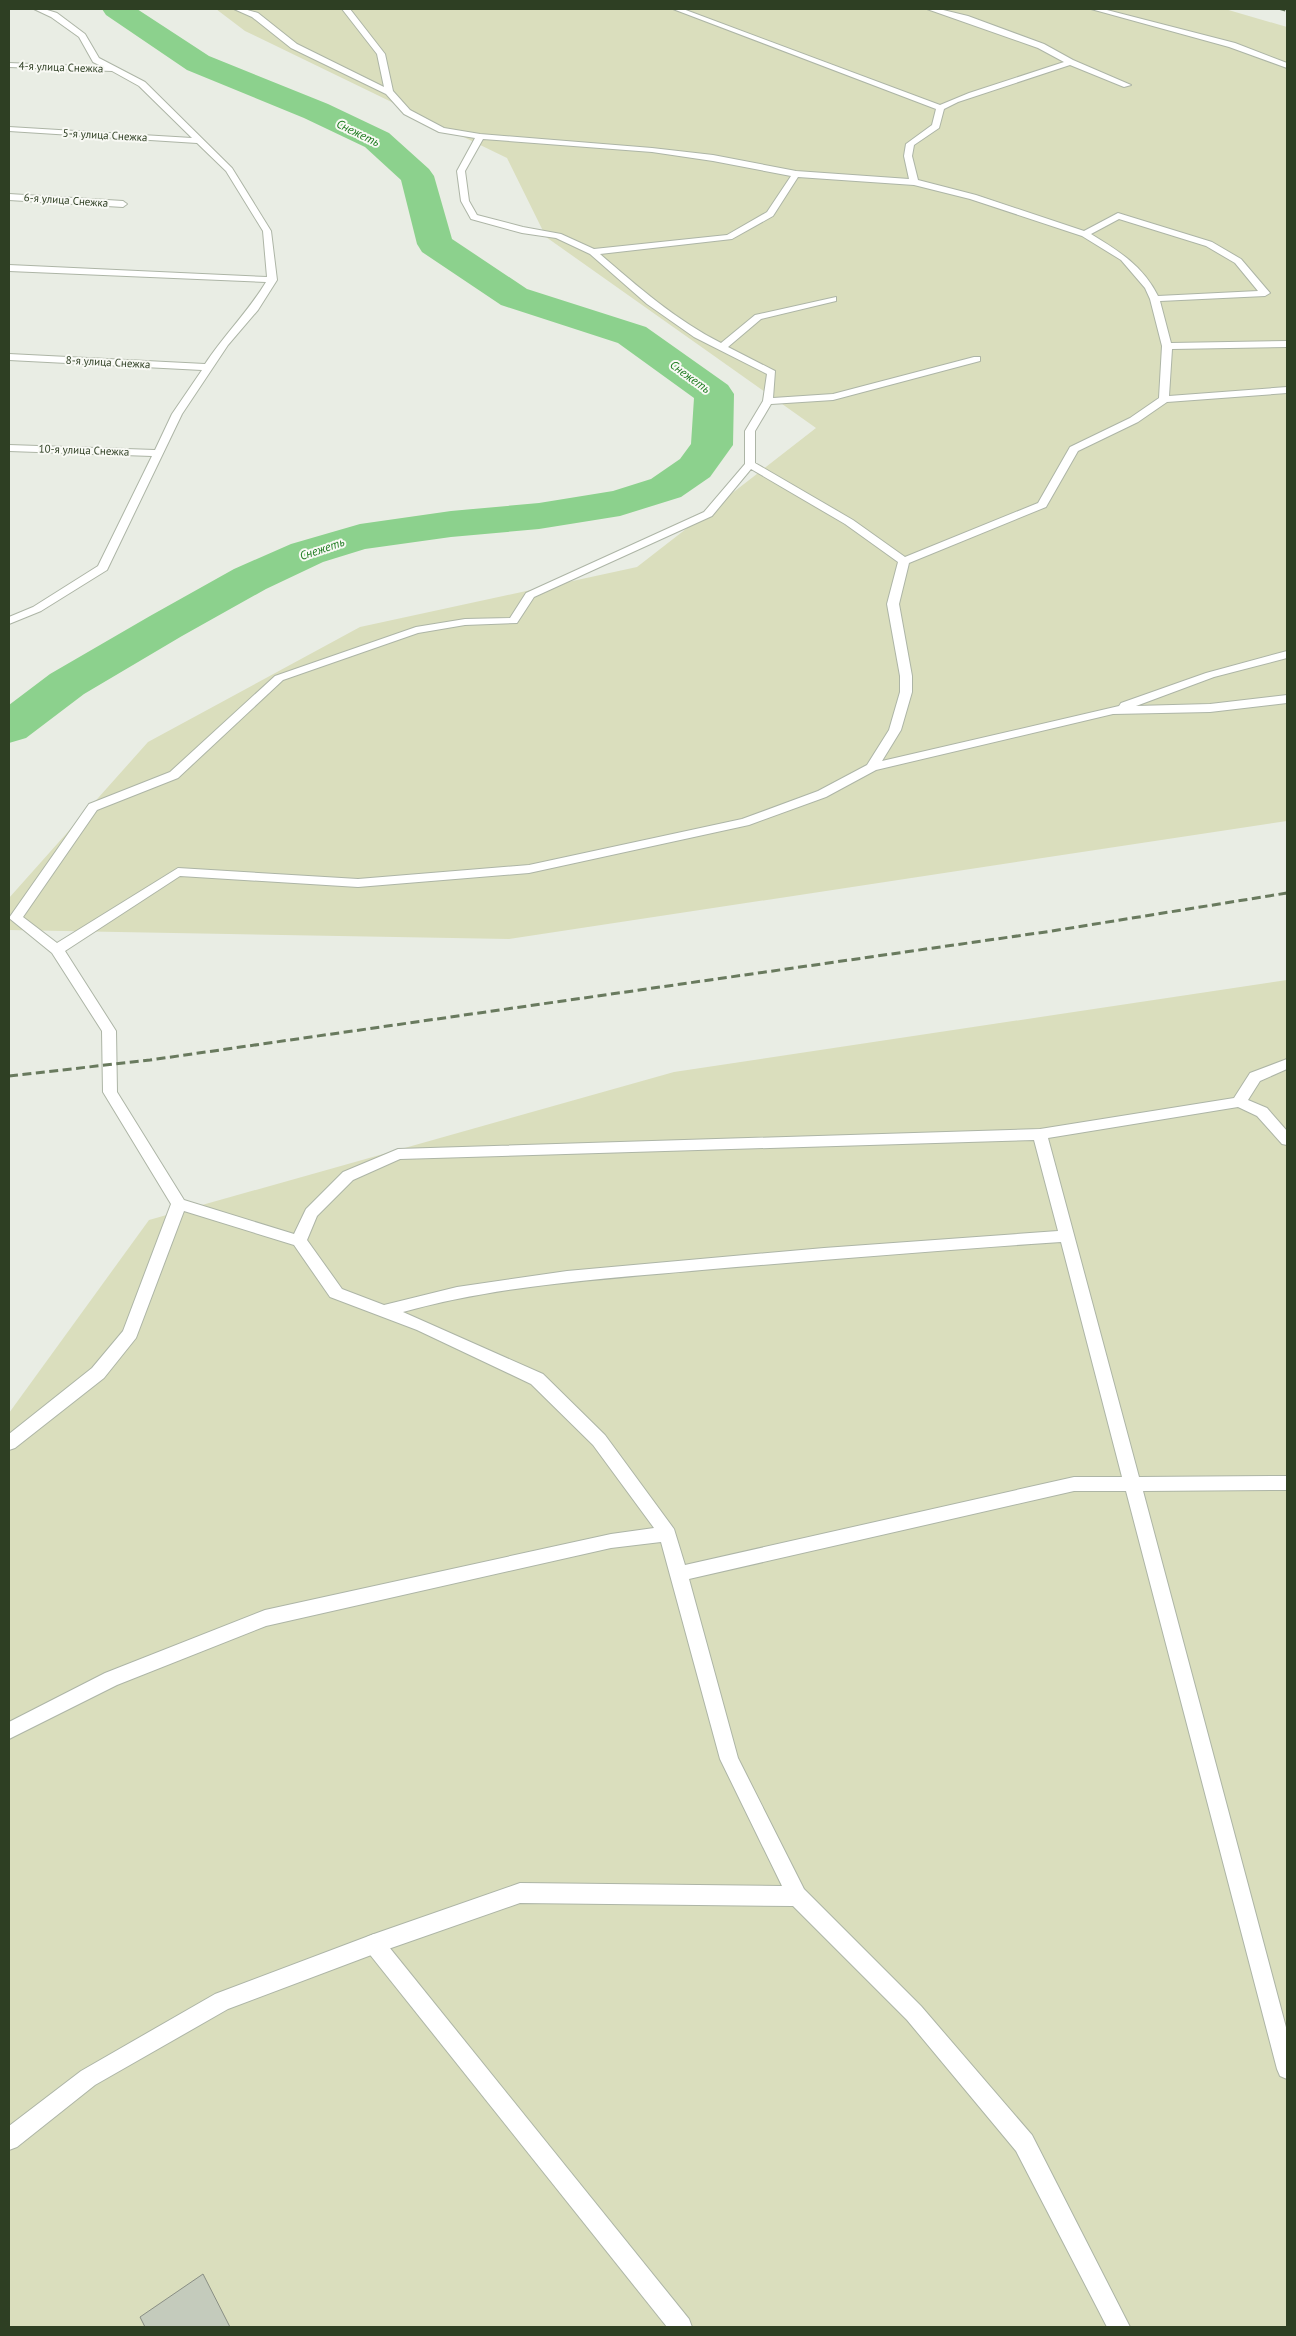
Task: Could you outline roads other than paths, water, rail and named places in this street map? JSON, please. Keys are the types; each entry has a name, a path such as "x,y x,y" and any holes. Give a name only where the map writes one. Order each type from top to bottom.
{"street":[{"path":"9,621 37,609 103,568 177,414 224,343 256,308 272,280 267,231 229,170 142,84 96,60 82,36 54,14 38,9"},
{"path":"238,9 255,14 294,46 389,92 406,112 442,130 480,136 713,158 796,174 914,182 973,196 1085,234 1124,258 1149,287 1155,299 1167,346 1164,399"},
{"path":"346,9 381,54 389,92"},
{"path":"677,9 940,108 1004,83 1052,70 1070,62"},
{"path":"931,9 965,18 1041,46 1070,62 1126,85"},
{"path":"1095,9 1232,46 1287,66"},
{"name":"4-я улица Снежка","path":"9,65 113,69"},
{"path":"914,182 908,156 910,144 936,126 940,108"},
{"name":"5-я улица Снежка","path":"9,129 201,141"},
{"path":"480,136 461,171 465,201 474,217 522,230 558,236 592,252 650,302 697,335 772,373 768,401 750,431 750,464 708,514 530,595 513,621 465,622 416,630 279,678 174,775 92,807 16,918 57,950 109,1031 110,1092 180,1204 299,1241 336,1293 423,1326 537,1379 599,1440 668,1534 729,1758 797,1896 914,2013 1024,2143 1119,2327"},
{"path":"592,252 729,237 770,214 796,174"},
{"name":"6-я улица Снежка","path":"9,197 123,204"},
{"path":"1085,234 1118,216 1209,244 1238,261 1265,292 1155,299"},
{"path":"9,268 272,280"},
{"path":"721,348 758,317 833,299"},
{"path":"1167,346 1287,344"},
{"name":"8-я улица Снежка","path":"9,356 208,367"},
{"path":"768,401 834,397 976,359"},
{"path":"904,561 1042,505 1074,449 1134,420 1164,399 1287,390"},
{"name":"10-я улица Снежка","path":"9,448 159,453"},
{"path":"750,464 849,522 904,561"},
{"path":"872,767 895,730 906,692 906,676 893,604 904,561"},
{"path":"57,950 178,872 358,883 529,869 745,822 822,794 872,767 1112,710 1210,674 1287,654"},
{"path":"1112,710 1210,708 1287,699"},
{"path":"1239,1102 1255,1077 1287,1064"},
{"path":"299,1241 311,1213 348,1176 398,1154 1040,1134 1239,1102 1262,1112 1287,1140"},
{"path":"1040,1134 1287,2069"},
{"path":"9,1443 98,1374 130,1334 180,1204"},
{"path":"384,1312 423,1300 539,1279 894,1247 1067,1236"},
{"path":"679,1574 1074,1484 1287,1483"},
{"path":"9,1731 112,1679 265,1618 611,1541 668,1534"},
{"path":"9,2138 88,2078 222,2001 374,1944 520,1893 797,1896"},
{"path":"374,1944 681,2327"}],"waterway":[{"name":"Снежеть","path":"9,728 67,684 250,579 307,553 360,537 451,524 539,516 620,503 666,488 695,468 712,445 714,394 632,335 514,297 435,244 417,176 377,140 316,111 198,63 117,9"}],"railway":[{"path":"1280,9 1287,11"},
{"path":"9,1076 150,1060 1052,931 1287,893"}]}
